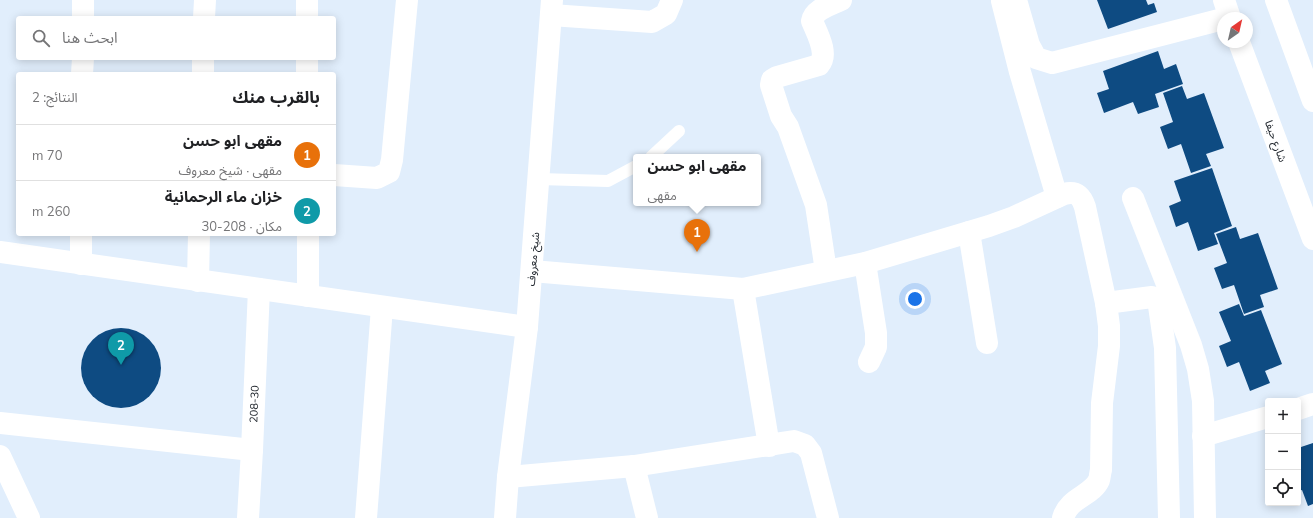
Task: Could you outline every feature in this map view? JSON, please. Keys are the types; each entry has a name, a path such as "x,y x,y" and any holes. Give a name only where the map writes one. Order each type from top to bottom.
{"street":[{"path":"83,0 83,16"},
{"path":"204,16 205,0"},
{"path":"307,0 307,16"},
{"path":"336,175 377,178 388,172 392,160 407,0"},
{"path":"551,8 652,22 666,14 672,0"},
{"path":"826,271 814,200 791,133 781,116 771,85 772,80 777,77 819,65 823,56 812,21 813,17 817,12 841,0"},
{"path":"1001,0 1020,72 1057,197"},
{"path":"1016,0 1029,45 1036,58 1052,63 1217,17"},
{"path":"1276,0 1313,101"},
{"name":"شیخ معروف","path":"505,518 508,477 527,327 551,8"},
{"name":"شارع حيفا","path":"1241,48 1313,239"},
{"path":"82,72 83,60"},
{"path":"203,60 203,72"},
{"path":"307,60 307,72"},
{"path":"532,271 743,289 865,263 1014,218 1057,197 1071,192 1078,195 1083,200 1106,304 1109,326 1109,346 1102,403 1101,470 1099,480 1094,486 1067,508 1063,518"},
{"path":"1133,198 1191,345 1198,369 1203,402 1205,518"},
{"path":"969,232 987,343"},
{"path":"81,236 81,264"},
{"path":"198,280 199,236"},
{"path":"308,236 308,296"},
{"path":"0,252 527,327"},
{"path":"865,263 876,333 876,348 869,362"},
{"name":"208-30","path":"248,518 259,289"},
{"path":"743,289 769,446"},
{"path":"1106,304 1152,297 1160,306 1165,348 1169,518"},
{"path":"366,518 382,306"},
{"path":"1301,408 1313,404"},
{"path":"1203,436 1265,418"},
{"path":"0,423 252,450"},
{"path":"508,477 634,466 794,441 805,445 812,454 828,518"},
{"path":"0,456 29,518"},
{"path":"634,466 647,518"}],"lane":[{"path":"653,154 679,132"},
{"path":"539,179 608,181 633,168"}],"building":[{"path":"1097,0 1146,0 1148,5 1154,3 1157,12 1108,29"},
{"path":"1158,51 1164,69 1176,64 1183,84 1155,94 1159,107 1138,114 1133,102 1104,113 1097,93 1109,89 1103,71"},
{"path":"1182,86 1187,99 1204,93 1224,148 1206,154 1211,166 1191,173 1181,144 1168,149 1160,127 1173,122 1163,93"},
{"path":"1212,168 1232,226 1214,233 1218,244 1198,251 1188,222 1176,227 1169,206 1181,201 1174,181"},
{"path":"1236,227 1240,239 1258,233 1278,289 1260,295 1264,307 1244,314 1234,285 1222,289 1214,268 1227,263 1216,234"},
{"path":"1239,304 1244,316 1261,310 1282,364 1265,371 1270,383 1250,391 1239,362 1227,367 1219,346 1231,341 1219,312"},
{"path":"121,328 136,331 149,340 158,353 161,368 158,383 149,396 136,405 121,408 106,405 93,396 84,383 81,368 84,353 93,340 106,331"},
{"path":"1313,443 1313,504 1308,506 1301,490 1301,447"}],"place":[{"name":"مقهى ابو حسن","path":"697,252"},
{"name":"خزان ماء الرحمانية","path":"121,365"}]}
